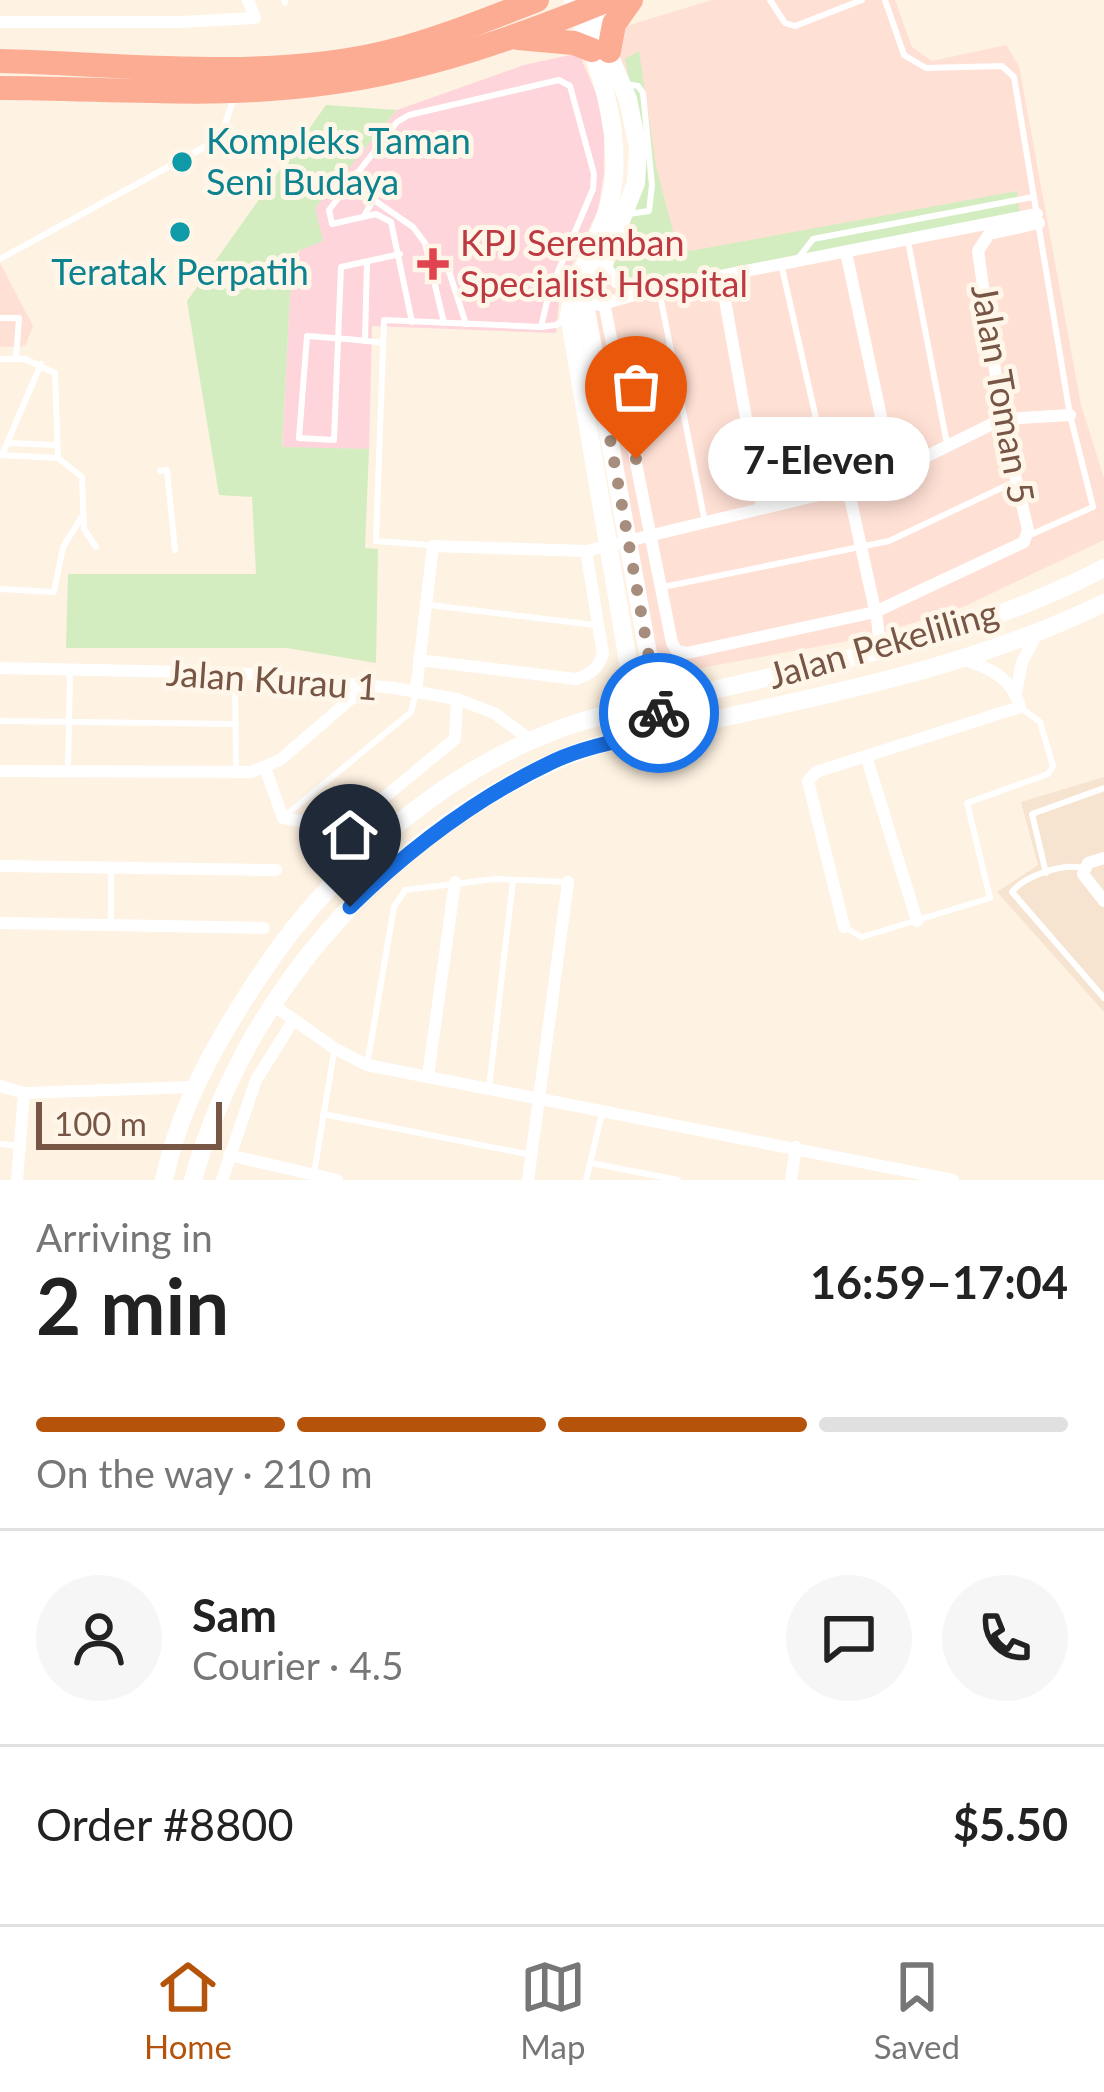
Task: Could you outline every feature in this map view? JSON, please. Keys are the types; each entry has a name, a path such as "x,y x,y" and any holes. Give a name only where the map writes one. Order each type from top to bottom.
{"highway":[{"path":"509,38 556,40 600,51 631,0"},
{"path":"0,61 237,68 325,62 385,53 534,1"},
{"path":"0,88 236,89 324,84 394,72 509,38 587,4"}],"street":[{"path":"0,22 255,18 248,0"},
{"path":"587,4 600,51 614,174 610,200 576,284 652,536 677,651 687,653 876,616 1027,537"},
{"path":"600,51 622,83 638,148 636,183 626,214 586,309 610,546 647,706 662,731"},
{"path":"586,309 658,288 1038,218"},
{"name":"Jalan Toman 5","path":"1027,537 1002,418 978,251 989,233 1038,218"},
{"name":"Jalan Toman 5","path":"945,232 978,251"},
{"path":"846,252 893,473"},
{"path":"605,265 616,282 639,293"},
{"path":"721,278 762,507"},
{"path":"610,386 647,706 641,736"},
{"path":"416,692 433,545 586,551 848,488 893,473 1002,418 1070,416"},
{"path":"848,488 876,616 879,637 873,653"},
{"path":"419,660 576,680 599,665 603,654 586,551"},
{"name":"Jalan Pekeliling","path":"164,1180 193,1087 228,1023 302,918 398,826 485,765 574,724 904,646 976,624 1104,568"},
{"name":"Jalan Pekeliling","path":"193,1180 228,1079 273,1005 337,921 418,844 558,760 641,736 868,686 962,658 1104,603"},
{"path":"876,616 886,633 904,646"},
{"path":"1018,700 1022,662 1038,631"},
{"path":"962,658 995,672 1018,700"},
{"name":"Jalan Kurau 1","path":"0,668 235,673 367,685 457,699 494,713 532,741"},
{"path":"0,771 236,772 265,768 367,685"},
{"path":"265,768 283,818 346,829 455,739 457,699"},
{"path":"844,927 808,781 816,772 1018,700"},
{"path":"866,756 917,921"},
{"path":"1104,858 1084,869 1085,880 1104,902"},
{"path":"0,866 276,870"},
{"path":"428,1076 455,882"},
{"path":"528,1180 568,882"},
{"path":"0,923 264,928"},
{"path":"273,1005 367,1065 953,1180"},
{"path":"222,1180 256,1080 293,1021"},
{"path":"0,1087 24,1093 193,1087"},
{"path":"17,1180 24,1093"},
{"path":"790,1180 796,1147"},
{"path":"229,1155 332,1180"}],"lane":[{"path":"770,0 785,23 795,26 862,0"},
{"path":"885,0 904,56 926,68 1002,66 1014,77 1070,416 1093,507 1027,537"},
{"path":"412,322 396,237 387,218 376,214 332,224 329,210 397,122 560,80 570,86 594,174 593,189 549,293 541,327"},
{"path":"622,83 641,88 650,151 650,206 647,212 626,214"},
{"path":"0,259 218,139 236,89"},
{"path":"356,173 374,200 413,227 424,243 444,323"},
{"path":"364,216 385,181"},
{"path":"833,492 789,265 813,239 1034,197"},
{"path":"396,237 401,227 413,227"},
{"path":"861,230 876,246"},
{"path":"908,241 947,444"},
{"path":"383,343 365,340 340,339 307,336 299,437 334,440 340,339 341,267 400,254"},
{"path":"445,260 466,324"},
{"path":"365,340 367,262"},
{"path":"658,288 705,522"},
{"path":"433,545 376,541 384,320 541,327 556,325 586,309"},
{"path":"0,318 19,318 16,359"},
{"path":"0,359 41,364 55,373 58,458"},
{"path":"41,364 1,456 58,458 82,477 84,530 96,547"},
{"path":"7,443 56,445"},
{"path":"160,471 167,470 175,550"},
{"path":"663,586 889,542 1014,482"},
{"path":"0,589 54,592 63,547 83,514"},
{"path":"426,604 599,625"},
{"path":"68,771 70,669"},
{"path":"235,673 236,772"},
{"path":"283,818 411,712 416,692"},
{"path":"844,927 862,937 990,898 967,803 1048,774 1052,766 1040,722 1018,700"},
{"path":"0,721 236,724"},
{"path":"1046,874 1032,814 1104,788"},
{"path":"1084,869 1072,865 1020,882 1012,892 1103,995"},
{"path":"111,867 111,923"},
{"path":"490,1088 513,880"},
{"path":"367,1065 394,907 405,890 455,882 568,882"},
{"path":"314,1173 334,1048"},
{"path":"586,1180 602,1110"},
{"path":"323,1114 532,1155"},
{"path":"0,1144 20,1146"},
{"path":"591,1162 678,1180"}],"shaded area":[{"path":"712,0 895,0 912,47 932,61 1006,45 1019,66 1081,405 1104,478 1104,540 963,607 865,638 657,676 594,338 594,298 646,163 610,31"},
{"name":"KPJ Seremban Specialist Hospital","path":"579,53 597,96 604,173 598,210 560,291 556,333 372,326 369,449 282,448 291,277 314,208 397,110 524,65"},
{"path":"0,263 33,326 25,346 0,347"},
{"path":"1104,777 1104,1012 997,892 1038,865 1021,802"}],"green space":[{"path":"639,51 656,166 676,243 690,251 1017,191 1020,215 783,263 626,283 613,269 641,145 625,59"},
{"path":"326,105 397,110 315,208 323,241 298,251 291,277 282,447 369,449 365,548 378,549 376,663 287,648 66,648 68,574 256,574 252,497 219,495 187,301"}],"way so far":[{"path":"636,459 620,383 601,388 659,713"}],"place":[{"name":"Kompleks Taman Seni Budaya","path":"182,162"},
{"name":"Teratak Perpatih","path":"180,232"},
{"name":"KPJ Seremban Specialist Hospital","path":"433,264"},
{"name":"7-Eleven","path":"636,459"}],"route":[{"path":"350,907 418,844 495,794 558,760 662,731 659,713"}]}
